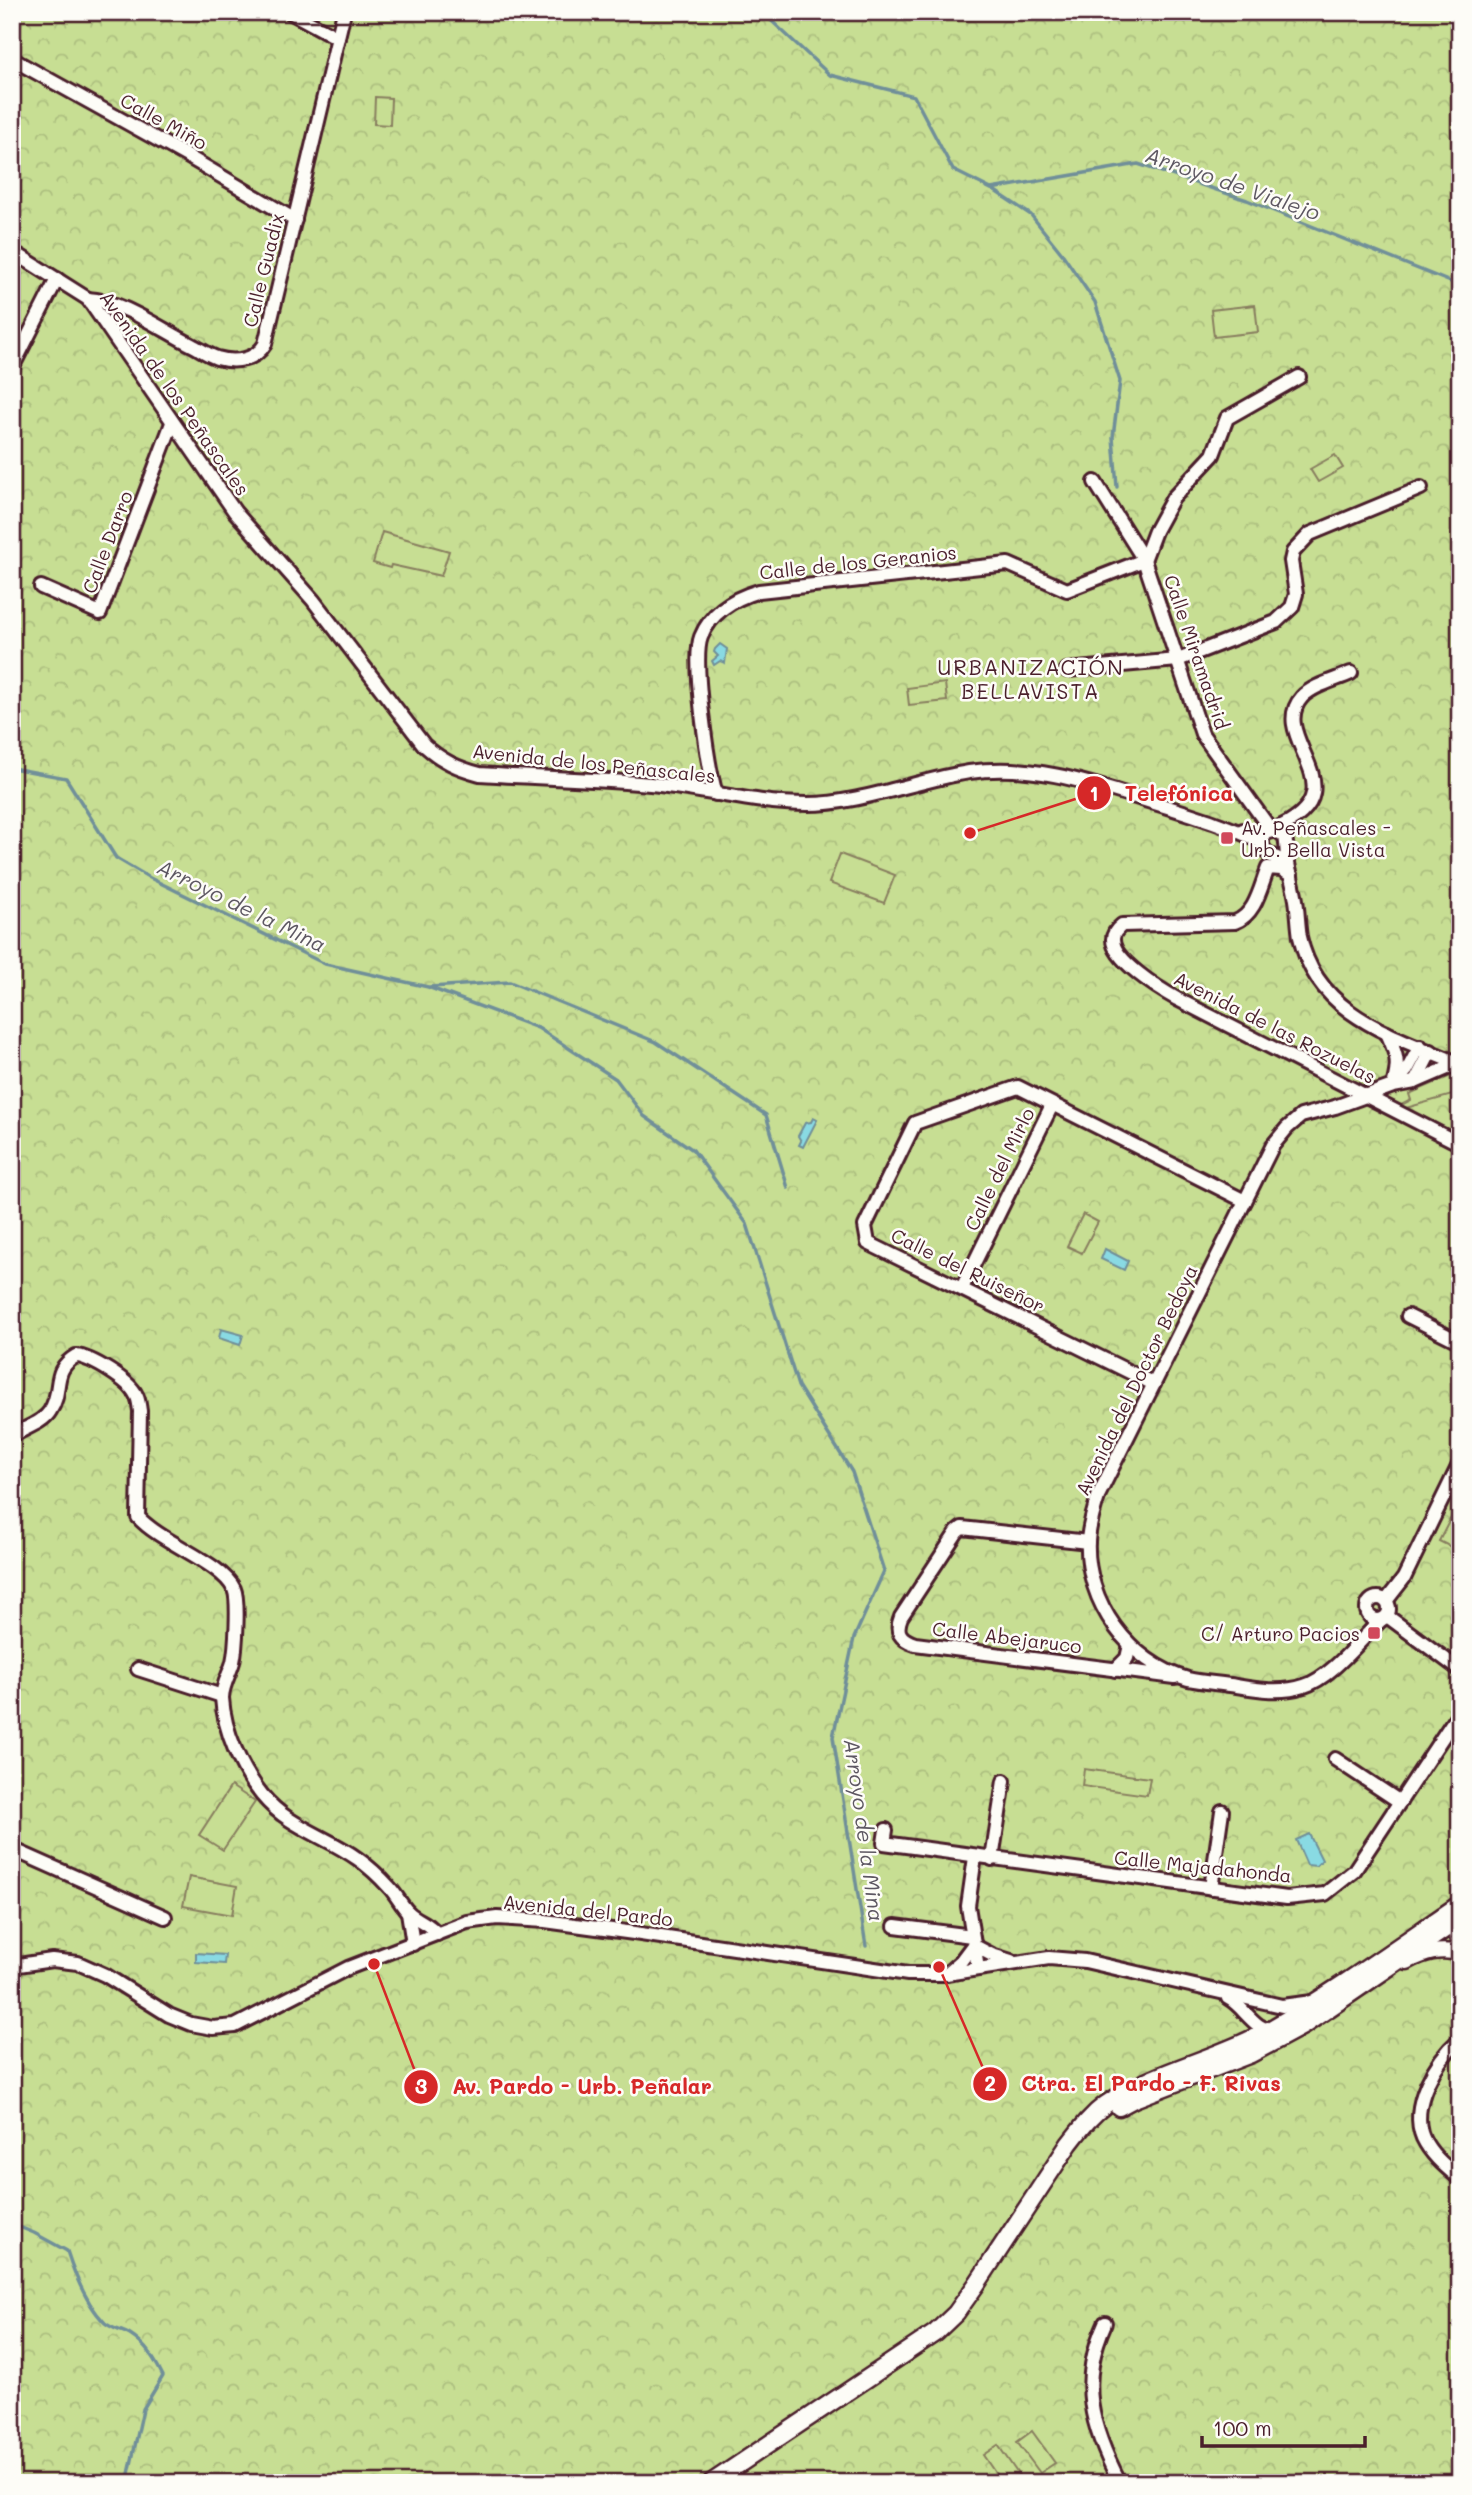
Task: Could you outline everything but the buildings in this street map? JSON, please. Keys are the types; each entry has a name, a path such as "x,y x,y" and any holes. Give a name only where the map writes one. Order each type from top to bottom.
{"main road":[{"path":"1069,2144 1106,2114 1134,2099 1251,2054 1303,2026 1360,1989 1459,1915"},
{"path":"711,2483 935,2333 956,2313 1069,2144 1103,2106 1130,2089 1240,2044 1257,2023 1316,2001 1459,1915"}],"street":[{"path":"290,12 338,38"},
{"name":"Calle Guadix","path":"88,299 98,299 117,306 217,358 248,359 259,354 265,344 344,12"},
{"name":"Calle Miño","path":"12,59 187,156 295,220"},
{"name":"Avenida de los Peñascales","path":"12,251 88,299 235,512 313,600 424,745 440,760 480,774 651,784 787,804 842,800 972,772 1006,770 1046,773 1084,781 1236,829 1274,836"},
{"path":"12,368 57,279"},
{"path":"1144,560 1155,531 1173,498 1213,455 1227,418 1299,377"},
{"name":"Calle Darro","path":"41,587 100,613 172,423"},
{"name":"Calle Miramadrid","path":"1095,482 1144,560 1202,734 1274,836"},
{"path":"1067,670 1178,660 1276,622 1286,614 1296,594 1291,561 1293,552 1310,534 1421,488"},
{"name":"Calle de los Geranios","path":"716,794 702,711 697,653 701,637 708,625 736,599 759,591 1008,564 1067,590 1144,560"},
{"path":"1290,870 1274,855 1265,852 1274,836 1303,813 1314,790 1311,767 1295,732 1295,708 1308,692 1351,673"},
{"path":"1274,836 1282,852 1274,855"},
{"path":"1274,836 1290,870 1300,936 1308,964 1320,983 1338,1002 1366,1022 1460,1064"},
{"name":"Avenida de las Rozuelas","path":"1274,855 1251,910 1245,918 1235,922 1122,925 1115,932 1115,946 1131,966 1157,988 1460,1144"},
{"path":"1268,868 1290,870"},
{"path":"1387,1033 1397,1054 1398,1067 1393,1086"},
{"path":"1415,1082 1425,1049"},
{"path":"1393,1086 1425,1049"},
{"name":"Avenida del Doctor Bedoya","path":"1384,1618 1330,1672 1307,1686 1284,1691 1187,1679 1156,1665 1130,1645 1108,1616 1095,1591 1090,1570 1090,1522 1098,1494 1273,1144 1286,1128 1301,1116 1393,1086 1415,1082 1460,1064"},
{"name":"Calle del Ruiseñor","path":"1154,1384 868,1243 865,1226 915,1123 1018,1087 1245,1201"},
{"name":"Calle del Mirlo","path":"962,1288 1052,1105"},
{"path":"1408,1316 1460,1342"},
{"path":"12,1436 49,1413 54,1404 61,1370 76,1356 92,1361 129,1384 137,1396 140,1411 138,1517 149,1529 225,1576 235,1591 236,1641 233,1662 222,1696 231,1737 242,1765 261,1794 282,1816 343,1848 361,1861 390,1887 408,1912 437,1934"},
{"path":"1386,1601 1404,1578 1460,1463"},
{"name":"Calle Abejaruco","path":"1088,1542 962,1528 901,1617 897,1626 898,1634 915,1644 1187,1679"},
{"path":"1386,1601 1374,1598 1367,1608 1372,1619 1384,1618 1460,1670"},
{"path":"1384,1618 1389,1609 1386,1601"},
{"name":"Avenida del Doctor Bedoya","path":"1355,1645 1367,1608"},
{"path":"1115,1670 1127,1658 1130,1645"},
{"path":"138,1669 222,1696"},
{"name":"Calle Majadahonda","path":"886,1830 884,1843 975,1857 1287,1898 1325,1894 1354,1871 1460,1711"},
{"path":"1335,1759 1400,1802"},
{"path":"992,1859 1004,1782"},
{"path":"1211,1888 1222,1811"},
{"path":"12,1849 165,1916"},
{"path":"975,1857 968,1906 978,1969"},
{"path":"408,1912 413,1944"},
{"path":"1459,1915 1456,1934 1460,1946"},
{"name":"Avenida del Pardo","path":"12,1966 52,1960 78,1962 105,1975 169,2015 191,2024 213,2028 235,2026 348,1968 467,1922 497,1918 545,1921 908,1974 946,1974 1049,1958 1086,1961 1282,2006"},
{"name":"Avenida del Pardo","path":"895,1926 972,1941 992,1955 1014,1962"},
{"path":"946,1974 961,1961 972,1941"},
{"path":"1215,1991 1237,2002 1257,2023 1283,2030 1426,1952 1441,1950 1460,1953"},
{"path":"1257,2023 1258,2012 1264,2008 1316,2001"},
{"path":"1240,2044 1247,2029 1257,2023"},
{"path":"1460,2039 1447,2051 1430,2077 1420,2110 1422,2136 1440,2162 1460,2179"},
{"path":"1105,2323 1096,2341 1089,2370 1090,2398 1093,2420 1120,2483"}],"green space":[{"path":"12,12 1460,12 1460,2483 12,2483"},
{"path":"375,97 391,98 390,125 374,124"},
{"path":"1255,305 1258,332 1214,337 1211,310"},
{"path":"1335,455 1343,468 1318,482 1310,469"},
{"path":"382,532 449,551 441,576 373,563"},
{"path":"945,683 947,701 909,705 907,688"},
{"path":"840,854 895,875 884,903 829,883"},
{"path":"1460,1072 1460,1099 1452,1095 1406,1108 1401,1105 1411,1100 1409,1094"},
{"path":"1083,1214 1098,1222 1082,1253 1067,1246"},
{"path":"1457,1506 1460,1508 1460,1540 1455,1549 1439,1541"},
{"path":"1084,1769 1150,1778 1147,1795 1082,1786"},
{"path":"231,1786 255,1802 223,1850 199,1835"},
{"path":"189,1877 237,1886 232,1915 183,1906"},
{"path":"1032,2431 1055,2463 1040,2473 1017,2442"},
{"path":"998,2445 1020,2477 1012,2483 1002,2483 983,2455"}],"water":[{"path":"720,644 727,649 725,663 720,661 714,665 712,661 718,656 714,652"},
{"path":"813,1118 817,1120 803,1147 799,1145 801,1141 798,1136 805,1123 811,1122"},
{"path":"1105,1249 1128,1261 1124,1270 1101,1259"},
{"path":"221,1329 243,1335 240,1345 219,1338"},
{"path":"1309,1834 1322,1860 1316,1866 1307,1865 1296,1840"},
{"path":"196,1953 225,1955 224,1964 196,1962"}],"waterway":[{"name":"Arroyo de Vialejo","path":"762,12 830,75 914,96 953,170 991,189 1138,164 1247,200 1453,283 1460,296"},
{"path":"992,189 1031,215 1095,302 1120,381 1113,437 1117,487"},
{"name":"Arroyo de la Mina","path":"12,768 66,778 116,858 150,878 325,964 428,987 538,1028 616,1079 644,1116 693,1150 747,1224 798,1386 852,1472 884,1571 854,1638 833,1737 866,1946"},
{"path":"430,987 510,982 656,1042 766,1115 788,1188"},
{"path":"12,2224 67,2251 82,2289 98,2315 108,2325 141,2343 163,2376 143,2409 127,2483"}],"place":[{"name":"Telefónica","path":"970,833"},
{"name":"Av. Peñascales - Urb. Bella Vista","path":"1227,838"},
{"name":"C/ Arturo Pacios","path":"1374,1633"},
{"name":"Av. Pardo - Urb. Peñalar","path":"374,1964"},
{"name":"Ctra. El Pardo - F. Rivas","path":"939,1967"}],"district":[{"name":"URBANIZACIÓN BELLAVISTA","path":"1031,678"}]}
